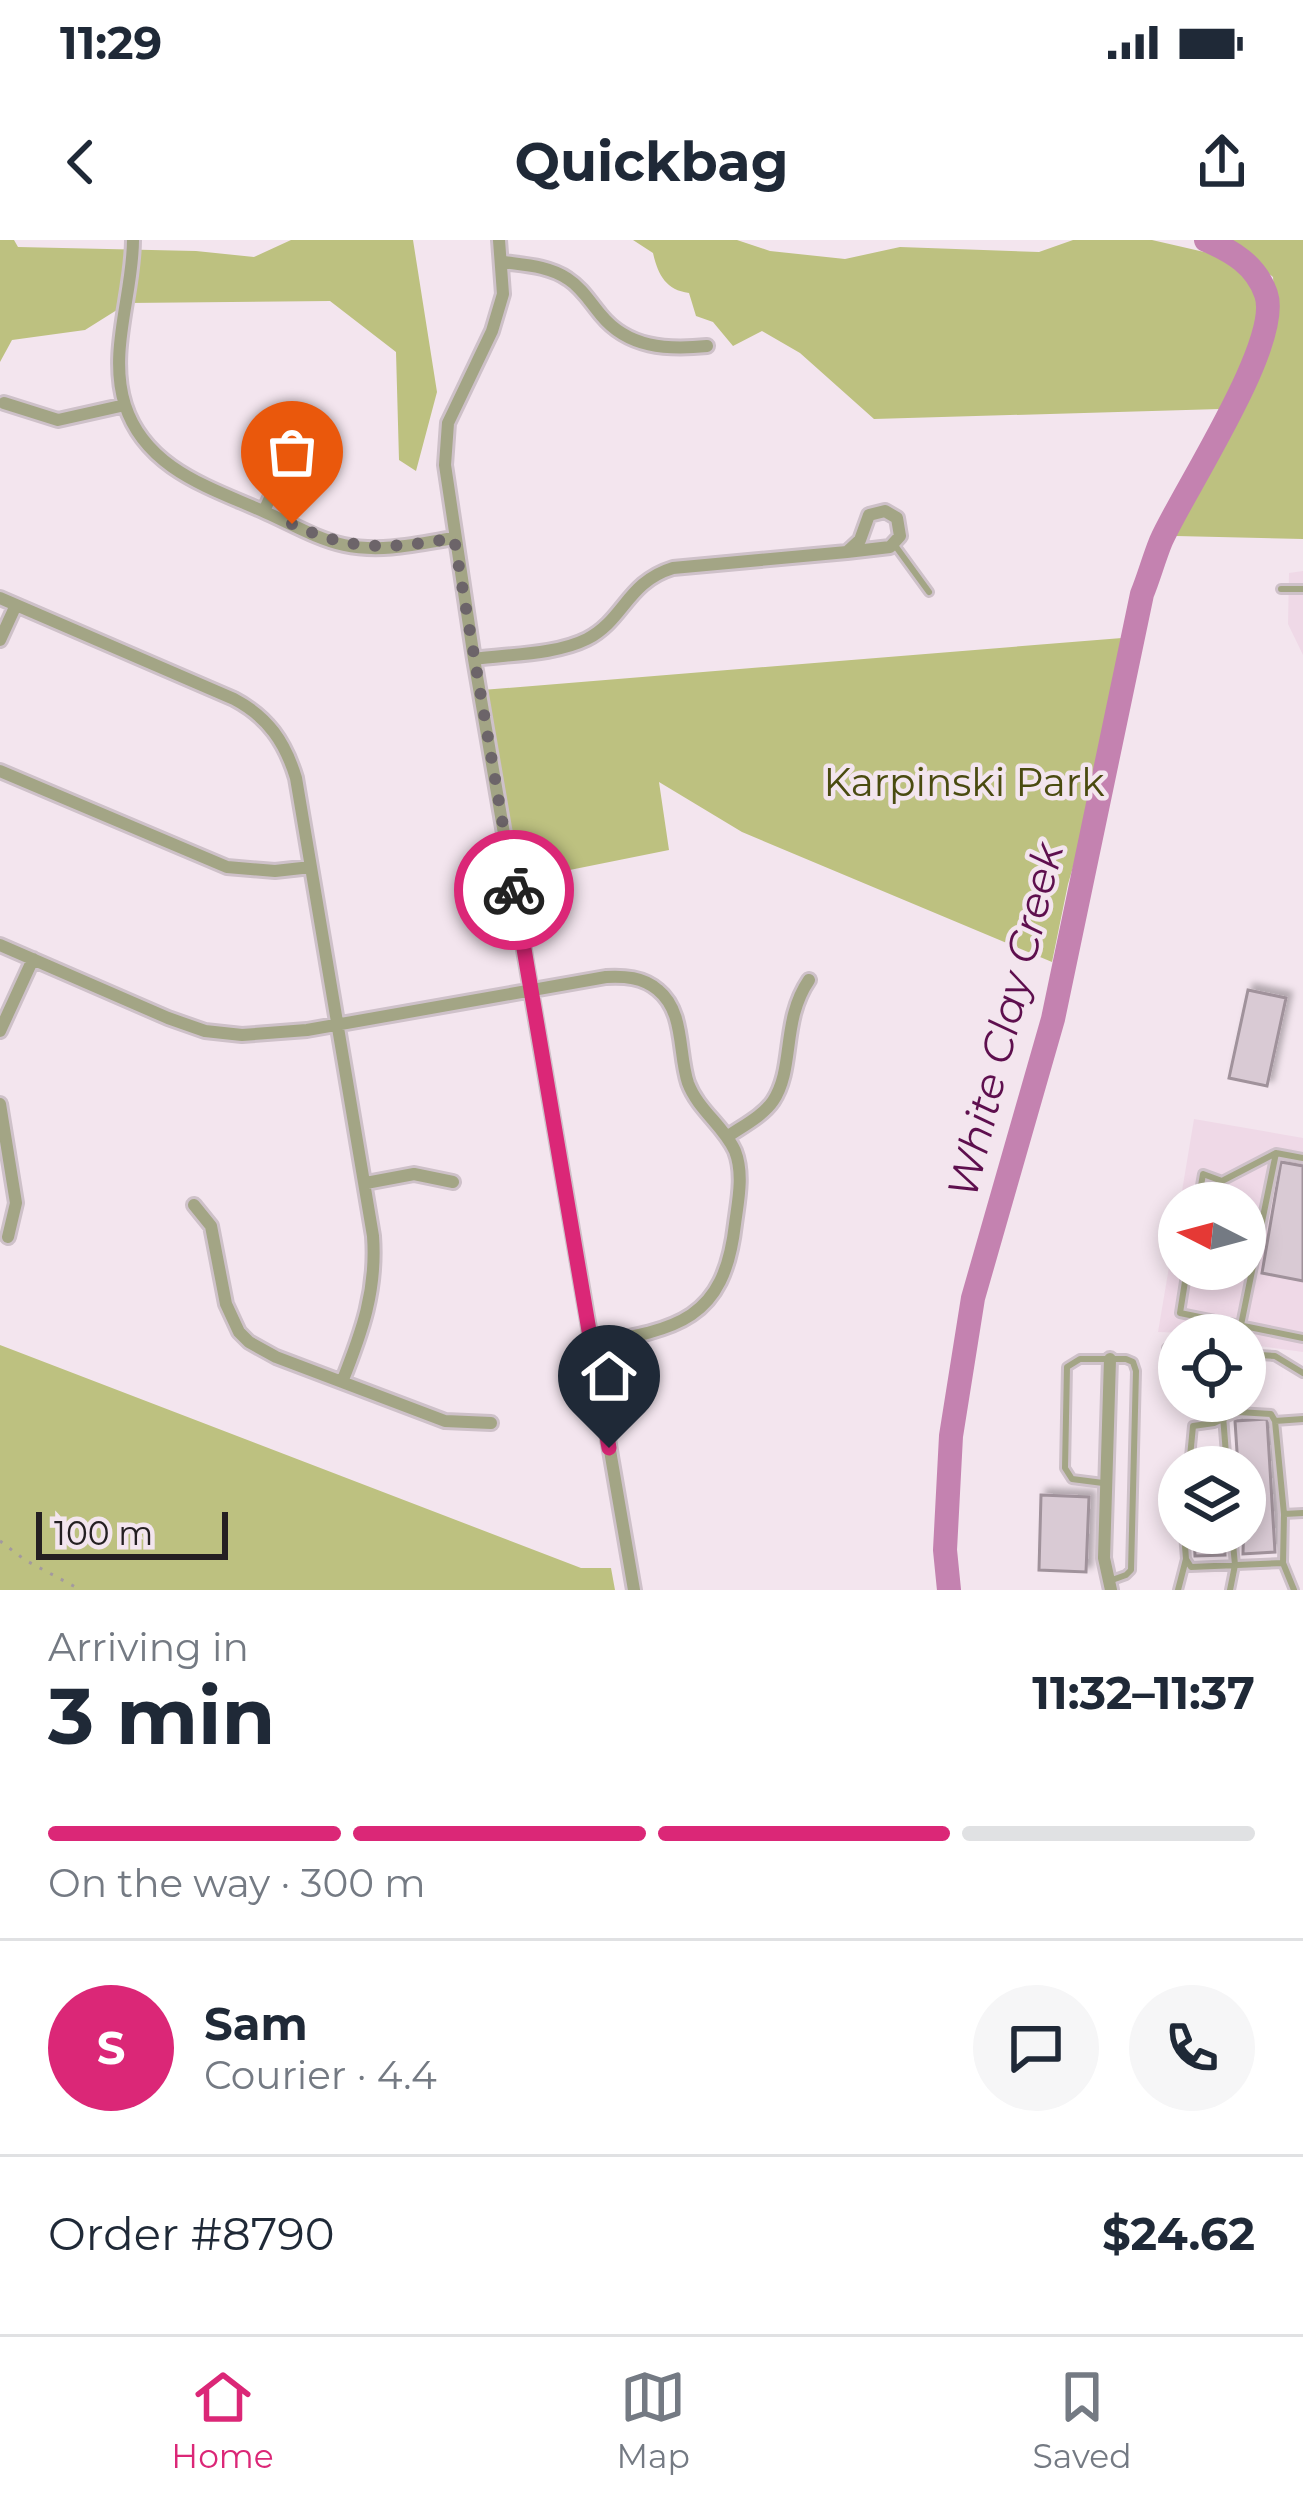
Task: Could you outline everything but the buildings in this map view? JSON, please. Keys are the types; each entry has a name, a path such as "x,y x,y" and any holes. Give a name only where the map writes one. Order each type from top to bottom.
{"street":[{"path":"133,240 119,356 125,405 139,434 164,462 196,482 343,545 382,548 454,538"},
{"path":"500,240 503,293 498,314 445,437 454,538 634,1590"},
{"path":"503,262 535,266 568,279 605,321 633,340 668,348 707,346"},
{"path":"4,403 58,420 125,405"},
{"path":"264,511 308,414"},
{"path":"474,659 588,639 647,578 673,568 847,552 894,544 900,523 880,510 866,519 860,540 847,552"},
{"path":"0,598 234,699 275,731 290,761 374,1236 374,1284 342,1382"},
{"path":"0,640 16,605"},
{"path":"0,771 226,867 275,872 311,867"},
{"path":"0,945 168,1018 205,1030 264,1035 606,977 631,977 657,989 668,1000 678,1024 694,1095 736,1153 740,1183 730,1262 717,1290 697,1312 672,1328 592,1344"},
{"path":"0,1031 33,959"},
{"path":"727,1137 773,1102 790,1017 809,980"},
{"path":"0,1104 16,1203 8,1237"},
{"path":"366,1183 414,1174 453,1182"},
{"path":"194,1205 211,1226 226,1304 239,1332 261,1350 445,1421 491,1423"},
{"path":"1110,1358 1105,1565 1111,1585"}],"lane":[{"path":"894,544 929,592"},
{"path":"1281,589 1303,589"},
{"path":"1201,1182 1202,1174 1231,1179 1276,1153 1303,1158"},
{"path":"1243,1314 1276,1153"},
{"path":"1266,1330 1303,1338"},
{"path":"1266,1355 1303,1373"},
{"path":"1107,1483 1072,1479 1065,1468 1065,1378 1072,1362 1110,1358 1133,1362 1136,1371 1131,1570 1111,1585"},
{"path":"1266,1413 1275,1421 1284,1514 1283,1563 1294,1590"},
{"path":"1275,1421 1303,1418"},
{"path":"1191,1446 1193,1426 1215,1422"},
{"path":"1284,1514 1303,1513"},
{"path":"1178,1590 1186,1554"},
{"path":"1230,1590 1234,1554"},
{"path":"1186,1559 1191,1567 1283,1563"}],"path":[{"path":"0,1540 81,1590"}],"shaded area":[{"path":"1303,571 1303,655 1288,624 1289,573"},
{"path":"1194,1119 1303,1138 1303,1352 1266,1347 1266,1314 1161,1314 1165,1290 1266,1290 1266,1182 1184,1182"}],"green space":[{"path":"0,240 14,240 18,247 254,257 291,240 413,240 437,392 416,471 399,460 396,352 330,301 128,303 85,330 12,340 0,362"},
{"path":"633,240 737,240 770,251 845,259 900,247 1039,252 1073,240 1152,240 1226,257 1255,283 1265,320 1220,409 874,419 800,353 762,331 733,346 713,322 696,316 689,293 669,285 653,253"},
{"path":"1228,240 1303,240 1303,539 1176,536 1276,322 1273,277"},
{"name":"Karpinski Park","path":"1122,638 1097,786 1068,884 1052,962 742,832 659,782 669,850 520,880 482,690"},
{"path":"0,1345 581,1568 611,1568 615,1590 0,1590"}],"waterway":[{"name":"White Clay Creek","path":"949,1590 945,1550 951,1436 973,1298 1053,1019 1142,594 1161,541 1246,380 1267,316 1266,294 1256,275 1234,254 1206,240"}],"way so far":[{"path":"292,524 343,545 362,547 454,538 514,890"}],"route":[{"path":"514,890 609,1448"}]}
